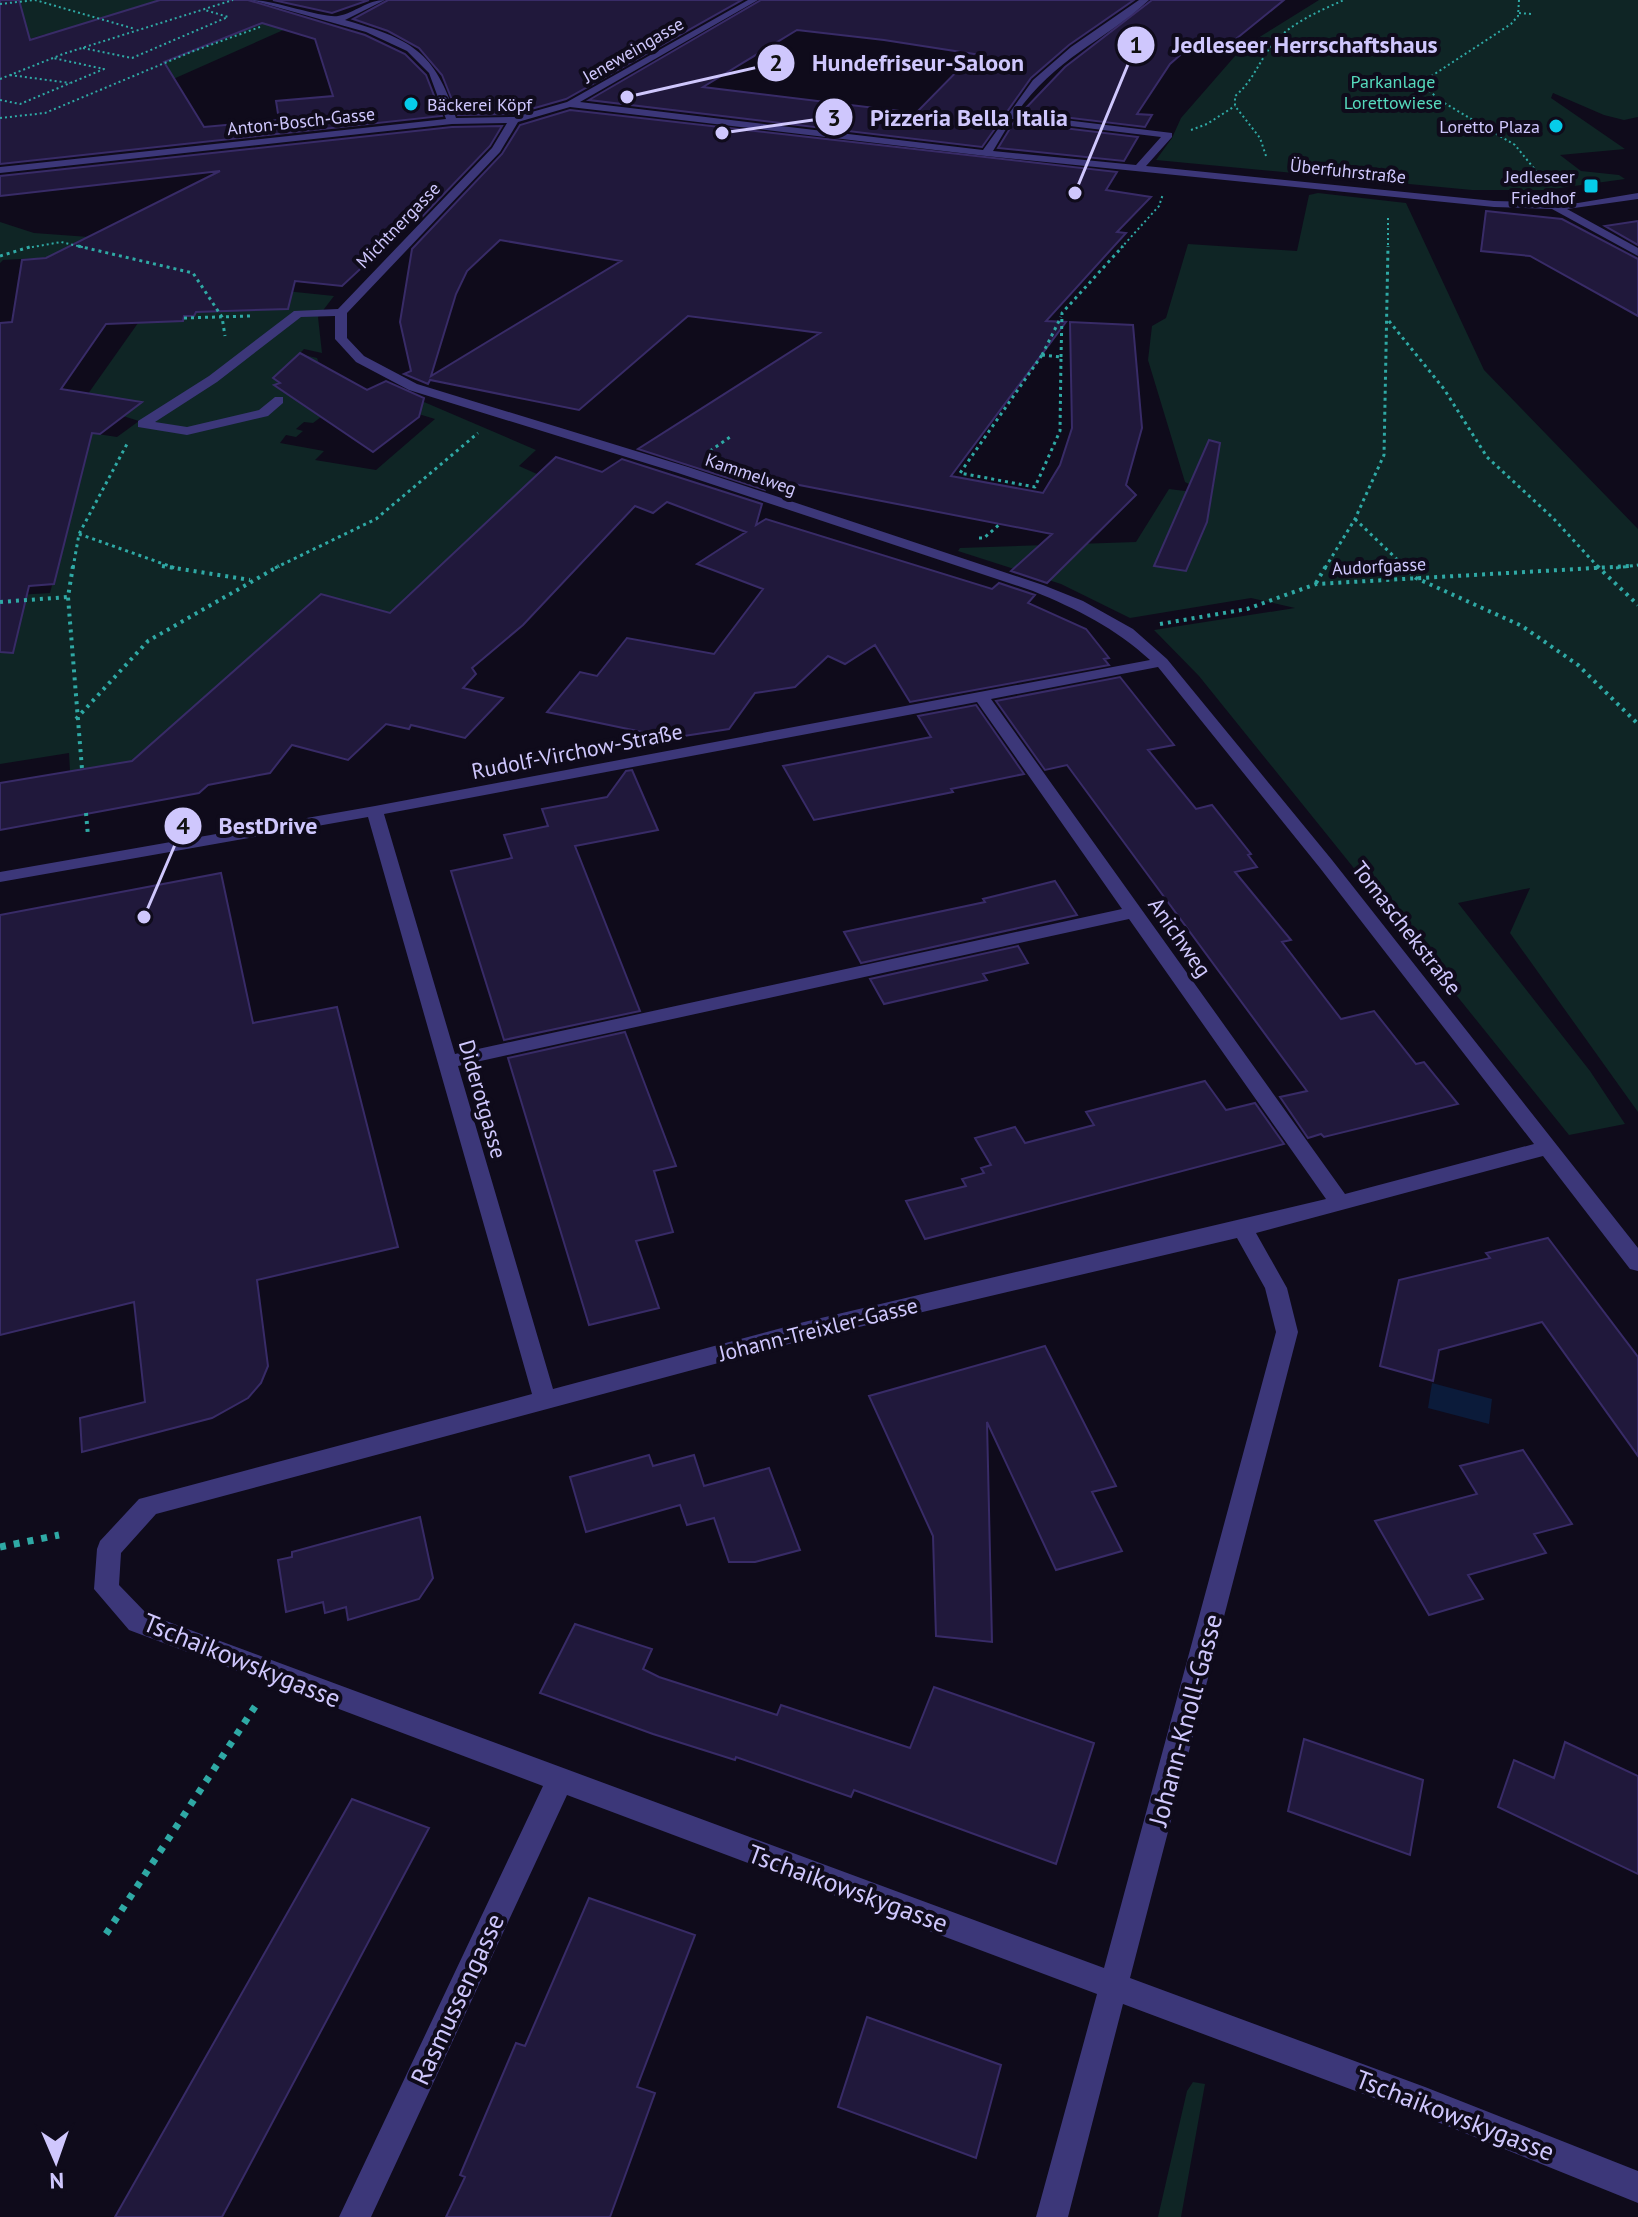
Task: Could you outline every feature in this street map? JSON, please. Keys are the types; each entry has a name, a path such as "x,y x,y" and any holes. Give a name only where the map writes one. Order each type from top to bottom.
{"street":[{"path":"255,0 391,39 422,58 440,81 452,121"},
{"path":"335,21 381,0"},
{"name":"Jeneweingasse","path":"570,104 754,0"},
{"path":"986,153 1009,116 1037,82 1064,58 1145,0"},
{"name":"Anton-Bosch-Gasse","path":"0,170 452,121 514,120 570,104 986,153 1140,167"},
{"path":"1009,116 1168,135 1140,167"},
{"name":"Michtnergasse","path":"341,312 496,150 514,120"},
{"name":"Überfuhrstraße","path":"1140,167 1494,204 1578,206 1638,196"},
{"name":"Überfuhrstraße","path":"1552,205 1564,197 1638,188"},
{"path":"1552,205 1638,253"},
{"path":"143,424 203,385 298,314 341,312"},
{"name":"Kammelweg","path":"341,312 341,339 360,359 413,387 683,470 1038,588 1078,604 1128,632"},
{"path":"143,424 187,431 263,413 279,400"},
{"name":"Tomaschekstraße","path":"1128,632 1162,662 1326,864 1638,1263"},
{"name":"Rudolf-Virchow-Straße","path":"0,877 375,811 1162,662"},
{"name":"Anichweg","path":"982,698 1340,1203"},
{"name":"Diderotgasse","path":"375,811 545,1400"},
{"path":"447,1062 1133,912"},
{"name":"Johann-Treixler-Gasse","path":"109,1549 148,1506 804,1331 1243,1229 1547,1148"},
{"name":"Johann-Knoll-Gasse","path":"1052,2217 1287,1332 1276,1288 1243,1229"},
{"name":"Tschaikowskygasse","path":"109,1549 106,1589 138,1622 559,1782 1425,2102 1638,2187"},
{"name":"Rasmussengasse","path":"355,2217 559,1782"}],"path":[{"path":"0,4 35,0 136,29"},
{"path":"0,79 136,29 234,0"},
{"path":"1268,161 1260,138 1235,106 1235,96 1253,83 1273,44 1288,31 1344,0"},
{"path":"1519,0 1519,13 1511,24 1430,77 1425,87 1441,101 1515,145 1554,192"},
{"path":"82,48 132,58 228,17 202,10"},
{"path":"0,118 13,121 35,111 45,113 191,52 301,12"},
{"path":"1519,13 1531,14"},
{"path":"0,100 20,104 104,69 52,58"},
{"path":"10,75 71,83"},
{"path":"1161,133 1200,130 1212,118 1235,106"},
{"path":"1062,313 1060,431 1034,489 960,473 1042,355 1062,313 1159,206 1171,170"},
{"path":"1316,584 1355,519 1384,455 1389,320 1388,194"},
{"path":"0,256 43,243 61,242 193,273 222,317 226,334 222,351 203,385"},
{"path":"184,318 298,314"},
{"path":"1389,320 1444,389 1487,457 1553,518 1616,587 1638,605"},
{"path":"1042,355 1062,357"},
{"path":"76,719 148,641 250,580 376,519 500,414"},
{"path":"82,769 68,597 79,534 117,458 143,424"},
{"path":"1355,519 1416,578 1522,626 1578,665 1638,724"},
{"path":"984,538 1000,524"},
{"path":"79,534 162,566 250,580"},
{"name":"Audorfgasse","path":"1128,632 1247,609 1316,584 1602,570 1638,565"},
{"path":"0,602 68,597"},
{"path":"0,1547 59,1535"},
{"path":"106,1934 276,1674"}],"green space":[{"path":"19,0 160,0 104,18 116,21 139,19 196,0 240,5 219,12 233,17 219,22 223,23 133,59 106,54 85,62 109,69 21,105 0,101 0,59 10,61 63,41 46,34 26,40 0,35 0,3"},
{"name":"Parkanlage Lorettowiese","path":"1319,0 1638,0 1638,117 1624,120 1604,115 1553,93 1551,98 1625,149 1560,155 1581,171 1619,175 1625,179 1545,190 1472,190 1156,160 1172,138 1181,118 1242,48"},
{"path":"278,15 297,24 45,136 136,73"},
{"path":"1318,193 1406,203 1484,370 1638,529 1638,1112 1510,933 1530,888 1458,903 1590,1071 1625,1124 1569,1135 1199,676 1154,630 1295,608 1251,598 1130,618 1061,584 958,551 960,548 1136,542 1169,489 1209,494 1185,482 1148,360 1152,326 1166,318 1188,244 1297,251 1309,195"},
{"path":"0,222 34,233 89,237 227,285 334,296 318,317 322,353 304,349 299,354 317,358 319,363 275,379 280,383 275,386 321,417 313,423 304,422 296,429 303,431 296,437 286,435 280,443 324,451 315,460 376,470 435,419 412,412 424,402 536,450 519,466 537,474 391,614 321,594 132,761 70,771 69,753 0,764 0,596 50,593 91,433 117,437 139,421 123,416 141,403 78,408 138,323 183,321 184,316 194,316 198,306 55,257 3,260 0,263"},
{"path":"1193,2082 1205,2084 1181,2217 1158,2217 1187,2091"}],"water":[{"path":"1432,1383 1492,1399 1489,1424 1428,1408"}],"building":[{"path":"0,0 19,0 30,40 160,0 248,0 365,35 405,54 426,75 442,116 0,164","holes":["262,23 315,39 333,96 276,101 279,120 204,127 164,62"]},
{"path":"273,0 369,0 332,13"},
{"path":"388,0 742,0 566,99 514,114 458,115 442,75 419,48 388,31 353,19"},
{"path":"761,0 1134,0 1069,45 1031,78 982,147 589,100","holes":["797,30 974,54 916,113 703,87"]},
{"path":"1152,0 1284,0 1226,47 1195,42 1170,64 1137,114 1152,115 1145,127 1022,112 1065,67"},
{"path":"570,110 1117,172 1106,190 1151,197 1117,232 1126,233 1046,321 1066,322 951,476 1043,493 1060,465 1072,428 1070,322 1133,325 1142,428 1126,485 1136,495 1047,583 1011,571 1052,534 768,479 765,490 638,449 820,333 688,316 579,410 430,380 428,384 404,374 411,371 400,322 412,249 502,154 520,125","holes":["500,240 621,261 431,376 456,294 467,271"]},
{"path":"1014,122 1138,137 1124,161 998,148"},
{"path":"502,126 490,146 417,222 418,215 342,286 295,281 288,309 196,312 194,316 184,316 183,321 106,324 61,389 142,402 100,434 92,433 54,584 29,586 13,653 0,652 0,323 12,322 22,260 46,258 220,171 0,196 0,176 452,127"},
{"path":"1486,211 1562,219 1638,259 1638,316 1530,256 1481,251"},
{"path":"1638,221 1638,245 1605,226"},
{"path":"300,353 367,390 386,381 424,398 419,417 373,452 274,385 280,383 273,378"},
{"path":"1209,440 1220,443 1207,522 1186,571 1154,566"},
{"path":"556,457 602,472 622,459 762,504 756,525 766,519 992,589 999,583 1035,595 1028,603 1086,629 1109,658 1104,659 1109,665 910,702 875,645 845,664 828,656 795,687 755,693 729,729 671,738 547,712 580,672 597,676 627,638 714,654 763,589 697,564 746,532 667,502 653,513 635,506 523,625 472,668 476,674 463,688 503,698 465,738 411,725 409,729 386,724 348,760 292,745 270,773 208,785 199,793 0,830 0,783 132,761 321,594 390,613"},
{"path":"1120,677 1174,745 1148,750 1196,809 1212,805 1251,854 1248,855 1257,867 1235,872 1291,940 1282,942 1341,1019 1374,1011 1416,1064 1424,1062 1458,1104 1324,1137 1321,1134 1308,1138 1280,1097 1307,1091 1067,765 1045,770 996,701"},
{"path":"976,705 1024,774 814,820 783,766 931,737 918,716"},
{"path":"632,770 658,830 575,846 640,1011 504,1040 451,871 512,858 504,835 548,826 542,809 607,797 626,771"},
{"path":"221,873 253,1023 337,1007 398,1247 257,1280 268,1366 261,1383 248,1398 212,1418 82,1452 80,1418 145,1402 134,1302 0,1335 0,915"},
{"path":"1055,881 1077,915 861,963 844,932 985,902 983,899"},
{"path":"1018,946 1028,963 983,974 987,980 884,1004 870,979"},
{"path":"625,1032 676,1166 654,1171 673,1232 636,1241 659,1308 589,1325 508,1058"},
{"path":"1205,1081 1226,1110 1255,1103 1284,1144 925,1239 906,1201 966,1186 962,1179 984,1173 981,1168 991,1165 975,1138 1015,1127 1025,1143 1094,1125 1086,1112"},
{"path":"1548,1238 1638,1357 1638,1456 1542,1322 1439,1350 1433,1381 1380,1366 1399,1280 1490,1258 1486,1253"},
{"path":"1045,1346 1116,1486 1092,1492 1122,1551 1056,1570 987,1422 992,1642 936,1636 933,1536 869,1396"},
{"path":"1523,1450 1572,1524 1534,1534 1546,1553 1468,1575 1483,1599 1429,1615 1375,1521 1477,1494 1460,1466"},
{"path":"649,1455 653,1466 694,1455 704,1486 769,1468 800,1550 755,1562 729,1562 714,1518 687,1525 680,1505 586,1532 570,1477"},
{"path":"420,1517 433,1578 419,1599 348,1620 346,1607 325,1613 323,1602 286,1612 278,1560 292,1557 292,1552"},
{"path":"575,1624 652,1649 643,1669 659,1677 777,1715 781,1705 910,1748 934,1687 1094,1743 1056,1864 854,1790 851,1797 736,1757 735,1760 653,1734 540,1693"},
{"path":"1304,1739 1423,1780 1410,1855 1288,1811"},
{"path":"1565,1742 1638,1776 1638,1874 1498,1807 1514,1760 1554,1778"},
{"path":"352,1799 429,1828 222,2217 115,2217"},
{"path":"589,1898 695,1935 637,2087 655,2093 610,2217 446,2217 465,2177 460,2175 516,2043 525,2046"},
{"path":"867,2017 1001,2065 976,2158 838,2107"}],"place":[{"name":"Hundefriseur-Saloon","path":"627,97"},
{"name":"Bäckerei Köpf","path":"411,104"},
{"name":"Loretto Plaza","path":"1556,126"},
{"name":"Pizzeria Bella Italia","path":"722,133"},
{"name":"Jedleseer Friedhof","path":"1591,186"},
{"name":"Jedleseer Herrschaftshaus","path":"1075,193"},
{"name":"BestDrive","path":"144,917"}]}
